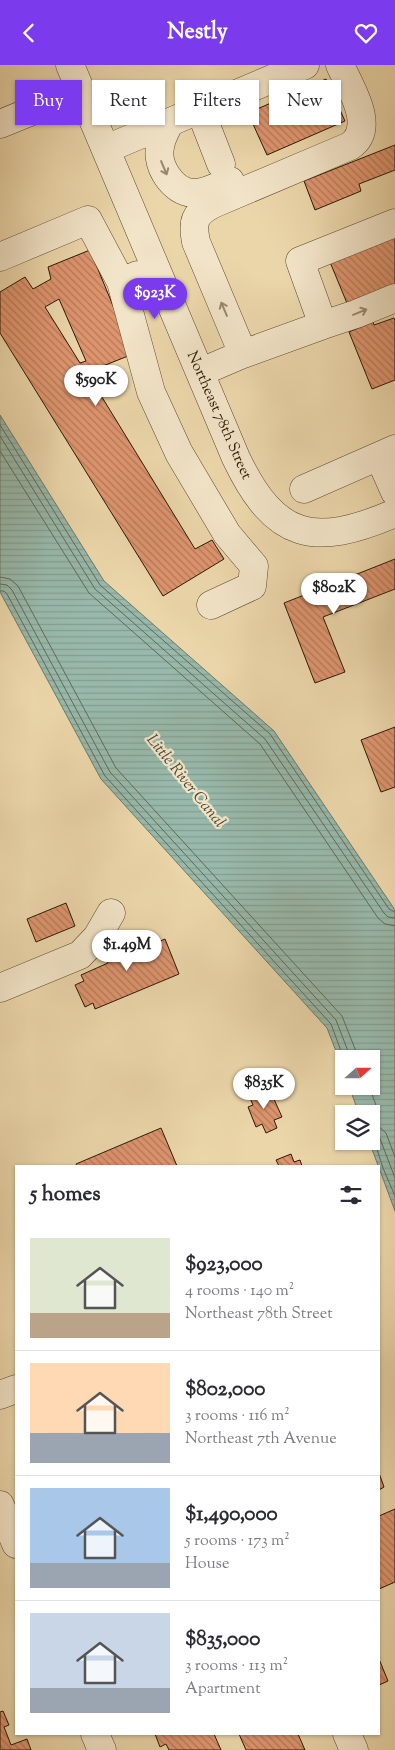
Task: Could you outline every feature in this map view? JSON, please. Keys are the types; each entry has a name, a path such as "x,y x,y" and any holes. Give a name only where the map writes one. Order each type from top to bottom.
{"street":[{"name":"Northeast 78th Street","path":"70,65 76,80"},
{"path":"259,85 305,65"},
{"path":"243,354 196,242 194,223 197,215 213,204 350,146 357,141 361,135 363,124 361,114 340,65"},
{"name":"Northeast 78th Street","path":"82,93 246,478 259,499 275,516 297,528 314,533 342,532 372,523 395,513"},
{"path":"0,124 15,118"},
{"path":"106,149 175,120"},
{"path":"170,122 159,149 161,161 172,183 182,191 193,193 212,189 326,140 361,135"},
{"path":"206,125 221,164"},
{"path":"0,257 88,220 121,282 151,392 179,453 227,533 254,566 252,586 211,605"},
{"path":"323,325 300,261 395,223"},
{"path":"121,282 156,267"},
{"path":"201,372 243,354 356,314 395,298"},
{"path":"304,489 387,452 395,493"},
{"path":"0,988 80,955 97,937 111,913"},
{"path":"0,1395 15,1389"},
{"path":"0,1505 15,1542"},
{"path":"96,1735 102,1750"},
{"path":"347,1735 354,1750"}],"water":[{"name":"Little River Canal","path":"0,415 104,581 274,731 395,910 395,1211 380,1171 380,1165 378,1165 372,1150 380,1150 380,1105 356,1105 352,1095 380,1095 380,1050 336,1050 327,1028 101,779 0,592"}],"building":[{"path":"269,104 269,125 336,125 267,155 253,125 259,125 259,108"},
{"path":"341,112 345,121 341,123"},
{"path":"395,145 395,170 359,184 361,191 315,210 304,181"},
{"path":"395,234 395,288 349,308 330,262"},
{"path":"90,250 133,354 98,368 104,386 97,389 195,549 212,540 224,559 163,596 0,333 0,292 25,277 33,289 51,279 48,267","holes":["59,299 86,361 80,363 45,307"]},
{"path":"394,318 395,380 372,389 349,332 373,322 374,325"},
{"path":"395,559 395,589 323,617 345,672 315,683 284,603"},
{"path":"395,727 395,787 381,792 361,740"},
{"path":"66,903 75,926 36,942 27,919"},
{"path":"134,936 137,945 144,942 146,947 165,939 179,974 95,1009 93,1003 85,1007 75,985 84,981 81,975 108,963 103,949"},
{"path":"263,1087 268,1099 273,1097 282,1117 274,1120 277,1128 266,1133 262,1124 256,1127 248,1107 253,1105 248,1093"},
{"path":"161,1128 177,1165 76,1165"},
{"path":"291,1154 294,1162 300,1160 302,1165 278,1165 276,1160"},
{"path":"380,1476 384,1487 380,1489"},
{"path":"395,1509 395,1582 380,1589 380,1516"},
{"path":"380,1661 388,1681 380,1685"},
{"path":"3,1711 9,1725 4,1727 11,1745 27,1739 31,1750 0,1750 0,1712"},
{"path":"155,1735 214,1735 221,1750 169,1750 166,1744 160,1747"},
{"path":"239,1735 298,1735 305,1750 246,1750"}]}
